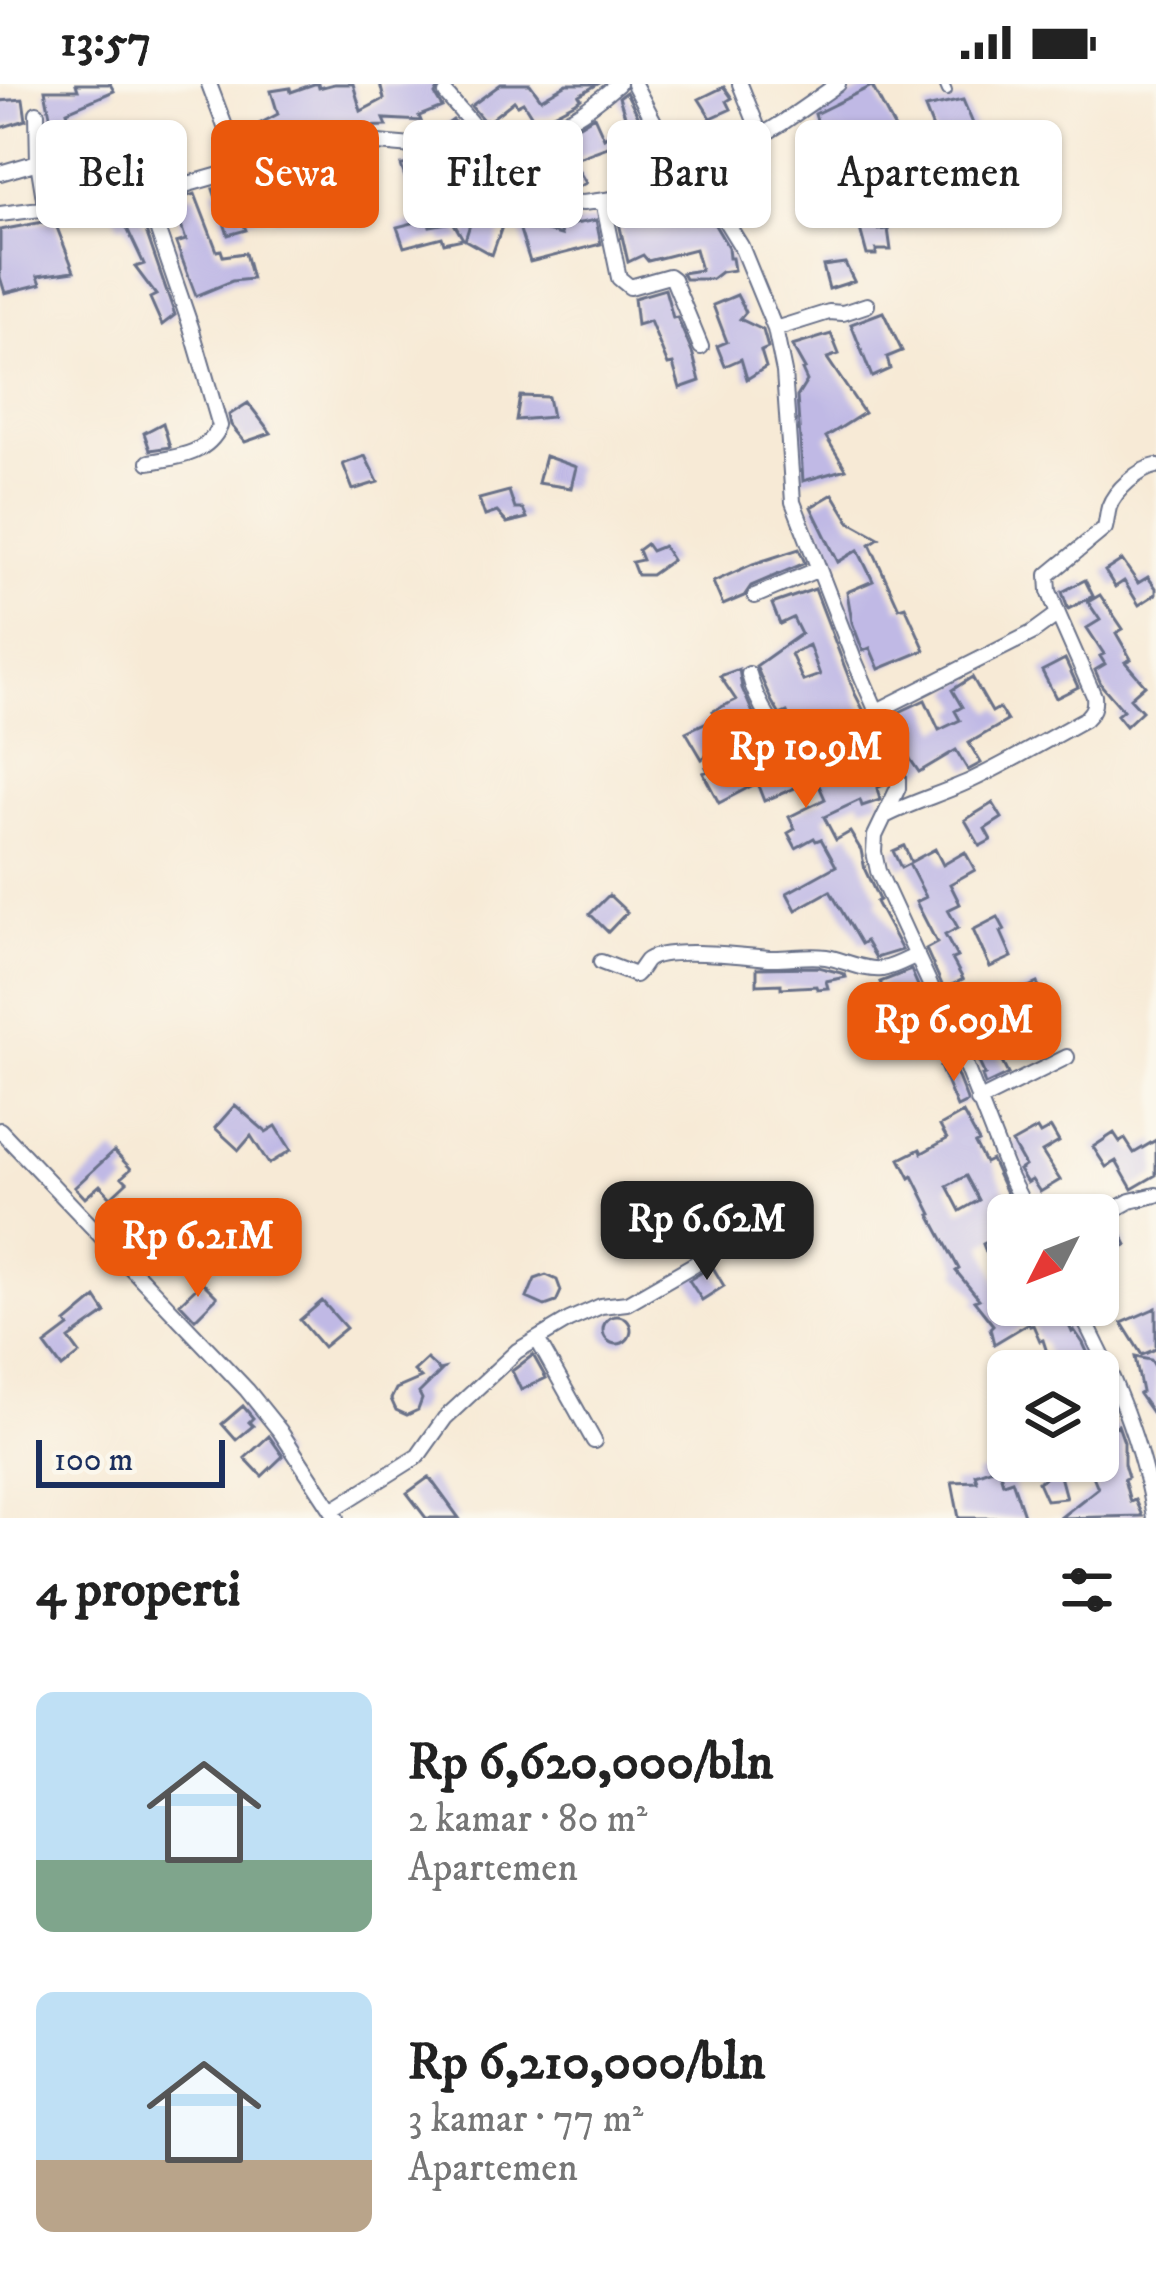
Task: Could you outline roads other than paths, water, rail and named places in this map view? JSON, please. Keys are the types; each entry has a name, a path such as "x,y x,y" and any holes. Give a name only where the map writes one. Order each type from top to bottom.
{"street":[{"path":"209,84 223,120"},
{"path":"569,120 618,84"},
{"path":"634,84 656,120"},
{"path":"740,84 755,120"},
{"path":"771,128 821,90 838,84"},
{"path":"446,94 468,120"},
{"path":"37,113 37,120"},
{"path":"0,173 36,163"},
{"path":"583,201 607,200"},
{"path":"603,201 619,278 630,287 669,276 673,279 701,347"},
{"path":"0,214 36,212"},
{"path":"149,462 205,447 220,426 157,228"},
{"path":"728,228 741,246 775,329 784,372 793,502 884,728 899,778 881,819 874,853 878,871 1018,1194"},
{"path":"775,329 867,305"},
{"path":"881,819 1000,767 1091,713 1094,696 1049,591 1048,575 1105,528 1113,499 1141,471 1156,466"},
{"path":"755,596 819,569"},
{"path":"877,711 1032,633 1058,614"},
{"path":"749,674 760,701 800,757 884,728"},
{"path":"601,962 635,976 653,957 700,953 823,957 876,970 917,955"},
{"path":"978,1101 1066,1057"},
{"path":"0,1130 247,1390 289,1442 334,1514 418,1456 445,1418 517,1351 601,1306 628,1303 705,1258"},
{"path":"1119,1208 1156,1195"},
{"path":"1087,1326 1131,1432 1153,1495 1154,1518"},
{"path":"537,1339 594,1441"}]}
